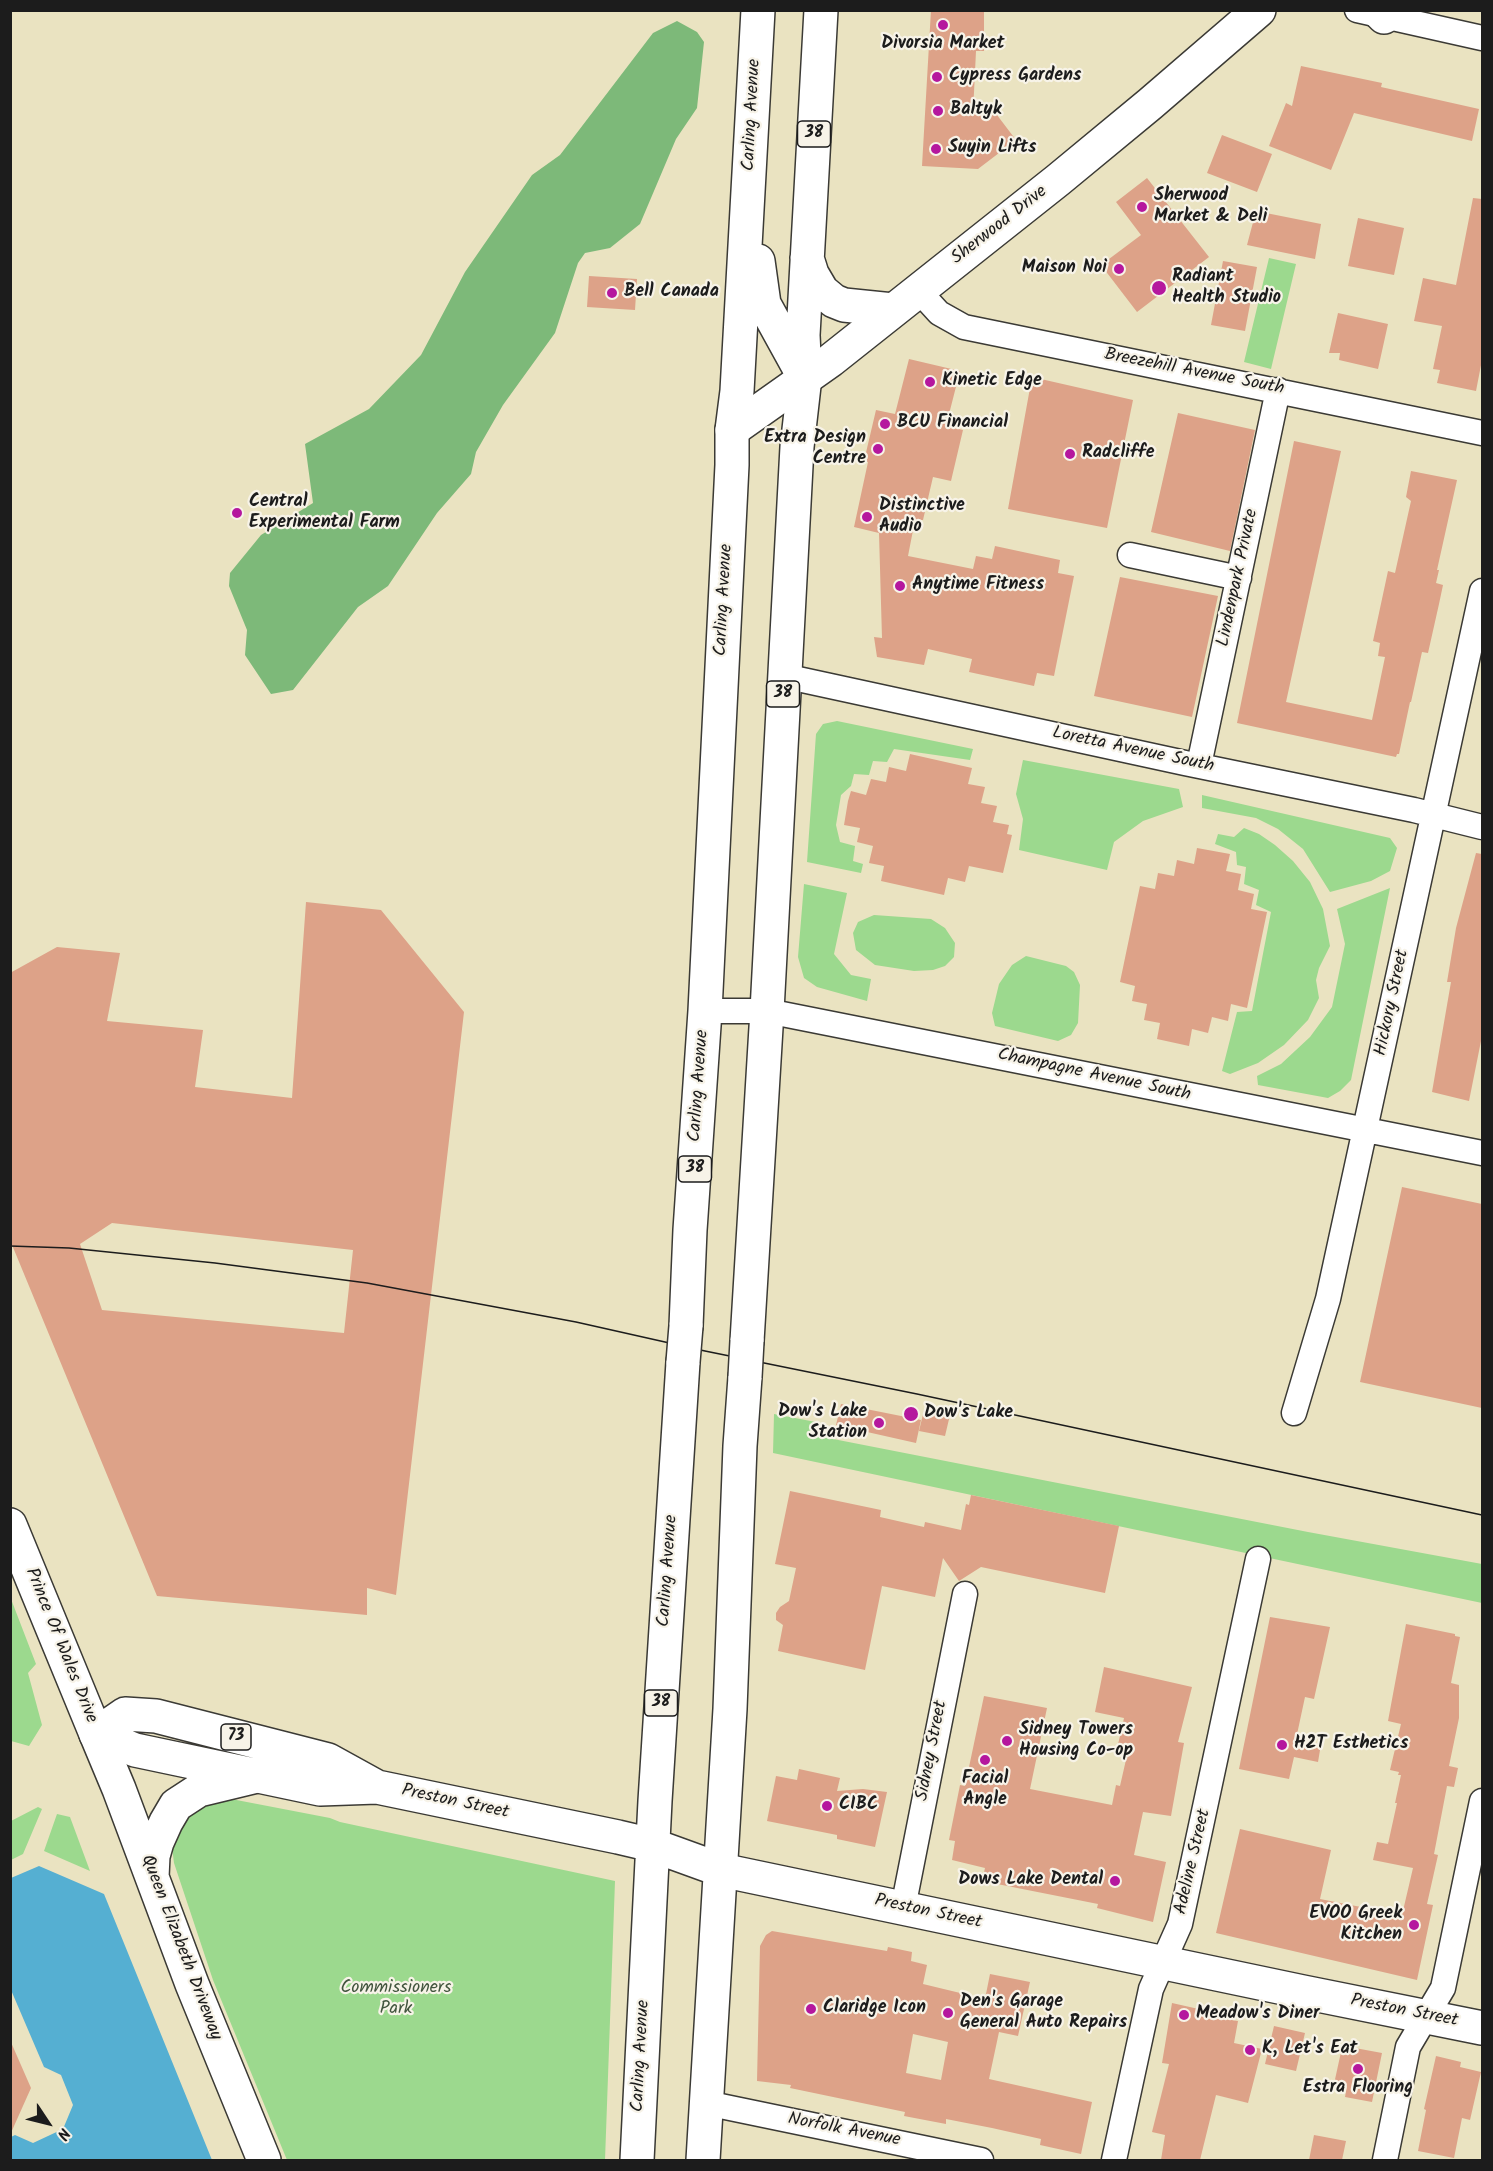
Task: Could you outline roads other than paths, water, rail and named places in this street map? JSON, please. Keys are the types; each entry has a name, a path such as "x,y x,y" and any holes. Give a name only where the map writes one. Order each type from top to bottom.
{"main road":[{"name":"Carling Avenue","path":"636,2160 652,1845 705,1011 732,430 737,391 758,10"},
{"name":"38","path":"703,2160 730,1709 740,1446 767,1011 797,447 805,377 803,335 820,10"},
{"name":"Sherwood Drive","path":"732,430 831,360 1104,143 1259,10"},
{"path":"750,172 764,304 805,377"},
{"path":"807,258 812,274 822,291 834,301 844,305 906,300"},
{"name":"Prince Of Wales Drive","path":"10,1525 96,1734"},
{"name":"Preston Street","path":"96,1734 125,1714 156,1716 328,1760 377,1786"},
{"name":"Preston Street","path":"96,1734 135,1750 257,1776 320,1789 377,1786 652,1845 721,1870 1482,2028"},
{"name":"Queen Elizabeth Driveway","path":"96,1734 192,1984 264,2160"},
{"path":"152,1877 153,1856 166,1822 176,1805 199,1790 257,1776"}],"street":[{"path":"1372,12 1482,38"},
{"name":"Breezehill Avenue South","path":"906,300 939,312 964,327 1482,433"},
{"name":"Lindenpark Private","path":"1199,765 1278,390"},
{"path":"1130,555 1239,578"},
{"name":"Hickory Street","path":"1294,1413 1328,1299 1482,591"},
{"name":"Loretta Avenue South","path":"784,676 1434,814 1482,827"},
{"name":"Champagne Avenue South","path":"705,1011 767,1011 1482,1153"},
{"name":"Adeline Street","path":"1114,2160 1151,1989 1180,1924 1258,1559"},
{"name":"Sidney Street","path":"903,1908 965,1594"},
{"path":"1385,2160 1408,2047 1443,1988 1482,1801"},
{"name":"Norfolk Avenue","path":"706,2103 981,2160"}],"water":[{"path":"39,1866 104,1894 212,2160 11,2160 11,2137 15,2135 33,2143 63,2129 73,2105 61,2075 44,2067 11,1990 11,1878"}],"tram line":[{"path":"10,1246 69,1248 215,1263 367,1283 576,1322 1482,1515"}],"place":[{"name":"Divorsia Market","path":"943,25"},
{"name":"Cypress Gardens","path":"937,77"},
{"name":"Baltyk","path":"938,111"},
{"name":"Suyin Lifts","path":"936,149"},
{"name":"Sherwood Market & Deli","path":"1142,207"},
{"name":"Maison Noi","path":"1119,269"},
{"name":"Radiant Health Studio","path":"1159,288"},
{"name":"Bell Canada","path":"612,293"},
{"name":"Kinetic Edge","path":"930,382"},
{"name":"BCU Financial","path":"885,424"},
{"name":"Extra Design Centre","path":"878,449"},
{"name":"Radcliffe","path":"1070,454"},
{"name":"Central Experimental Farm","path":"237,513"},
{"name":"Distinctive Audio","path":"867,517"},
{"name":"Anytime Fitness","path":"900,586"},
{"name":"Dow's Lake","path":"911,1414"},
{"name":"Dow's Lake Station","path":"879,1423"},
{"name":"Sidney Towers Housing Co-op","path":"1007,1741"},
{"name":"H2T Esthetics","path":"1282,1745"},
{"name":"Facial Angle","path":"985,1760"},
{"name":"CIBC","path":"827,1806"},
{"name":"Dows Lake Dental","path":"1115,1881"},
{"name":"EVOO Greek Kitchen","path":"1414,1925"},
{"name":"Claridge Icon","path":"811,2009"},
{"name":"Den's Garage General Auto Repairs","path":"948,2013"},
{"name":"Meadow's Diner","path":"1184,2015"},
{"name":"K, Let's Eat","path":"1250,2050"},
{"name":"Estra Flooring","path":"1358,2069"}],"park label":[{"name":"Commissioners Park","path":"396,1999"}]}
